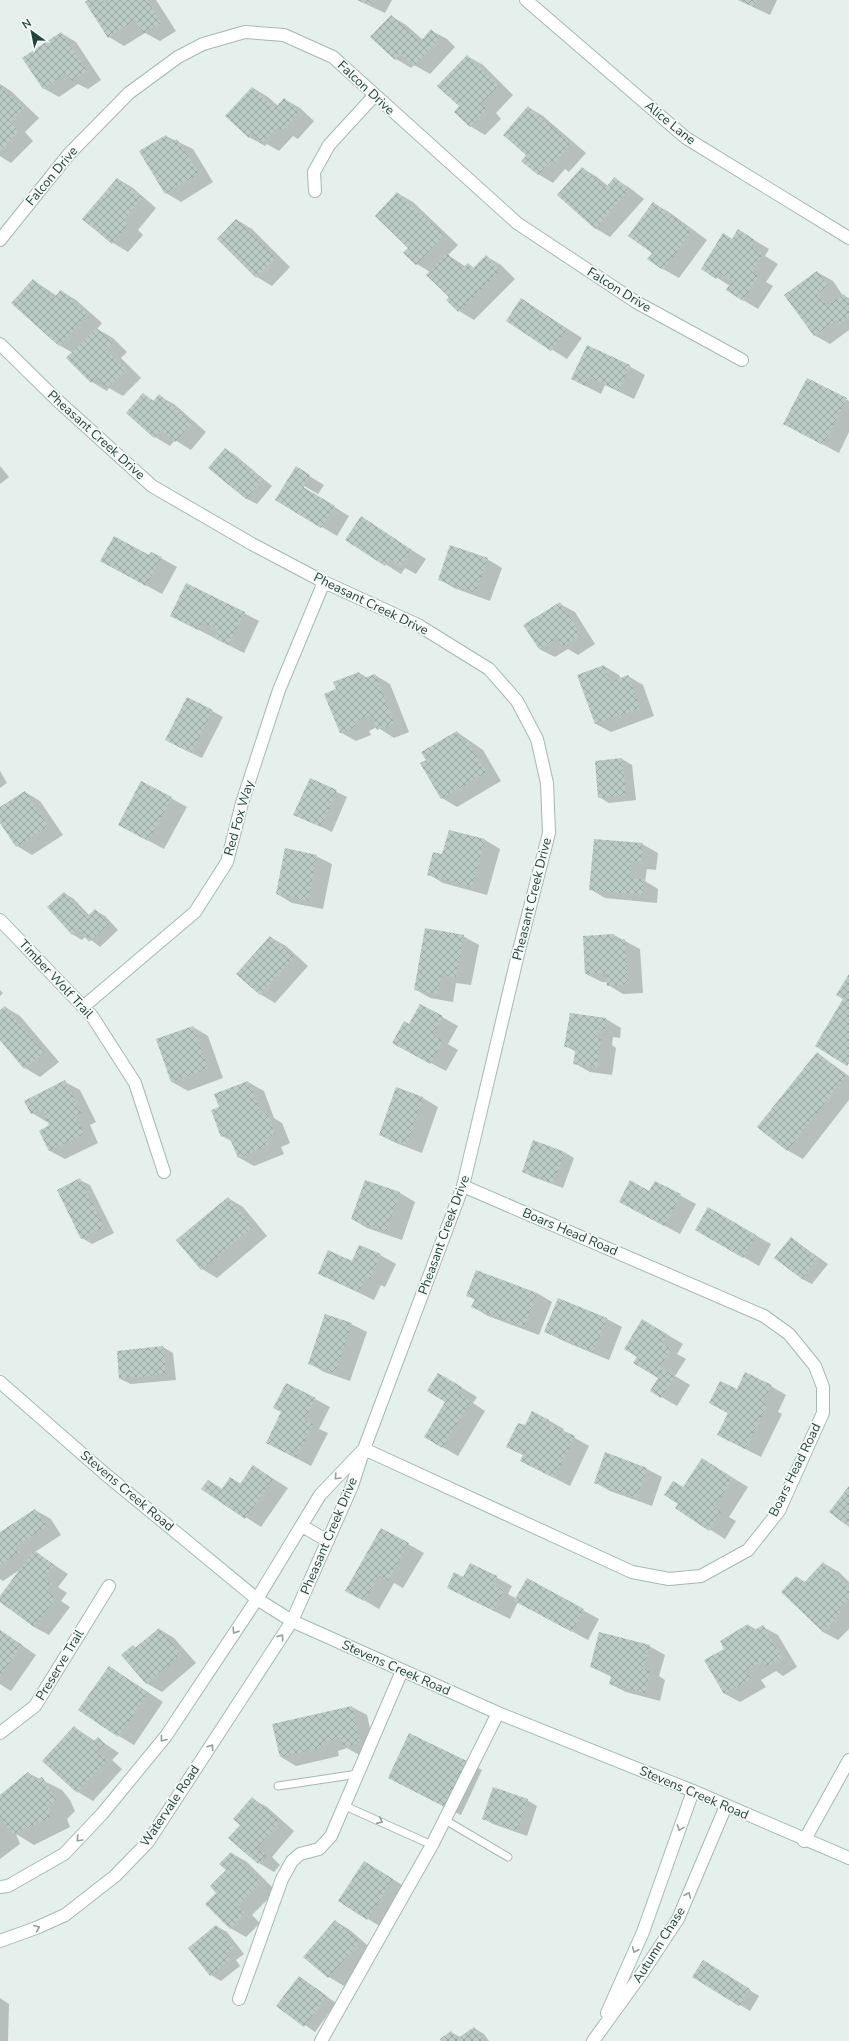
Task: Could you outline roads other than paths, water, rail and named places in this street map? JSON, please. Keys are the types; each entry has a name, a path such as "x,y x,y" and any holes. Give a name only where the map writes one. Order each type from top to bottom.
{"street":[{"name":"Alice Lane","path":"526,0 686,138 849,238"},
{"name":"Falcon Drive","path":"0,240 69,154 129,93 178,56 203,44 245,32 284,35 333,57 374,96 517,223 636,302 742,360"},
{"path":"315,191 314,172 329,145 374,96"},
{"name":"Pheasant Creek Drive","path":"0,344 57,400 152,486 252,544 324,582 418,625 490,669 517,701 537,739 547,783 549,833 519,950 463,1186 364,1449 352,1486 292,1621"},
{"name":"Red Fox Way","path":"83,1007 195,912 226,862 242,803 279,690 324,582"},
{"name":"Timber Wolf Trail","path":"0,920 92,1016 135,1083 164,1172"},
{"name":"Boars Head Road","path":"364,1449 632,1572 669,1579 701,1576 748,1550 778,1511 823,1413 823,1387 815,1366 789,1334 764,1316 463,1186"},
{"name":"Stevens Creek Road","path":"0,1382 104,1473 257,1598 292,1621 402,1672 498,1713 693,1792 804,1841 849,1858"},
{"name":"Pheasant Creek Drive","path":"257,1598 320,1495 364,1449"},
{"path":"302,1526 328,1541"},
{"name":"Preserve Trail","path":"0,1733 35,1706 108,1586"},
{"path":"0,1887 8,1886 64,1854 102,1814 166,1736 257,1598"},
{"name":"Watervale Road","path":"0,1941 36,1928 64,1915 115,1876 148,1842 292,1621"},
{"path":"239,1999 282,1879 292,1861 300,1854 319,1849 331,1836 402,1672"},
{"path":"320,2041 432,1845 498,1713"},
{"path":"804,1841 849,1760"},
{"name":"Autumn Chase","path":"596,2037 642,1932 693,1792"},
{"name":"Autumn Chase","path":"596,2037 643,1972 678,1919 726,1806"}],"lane":[{"path":"278,1786 358,1774"},
{"path":"344,1806 432,1845"},
{"path":"445,1820 508,1856"}]}
